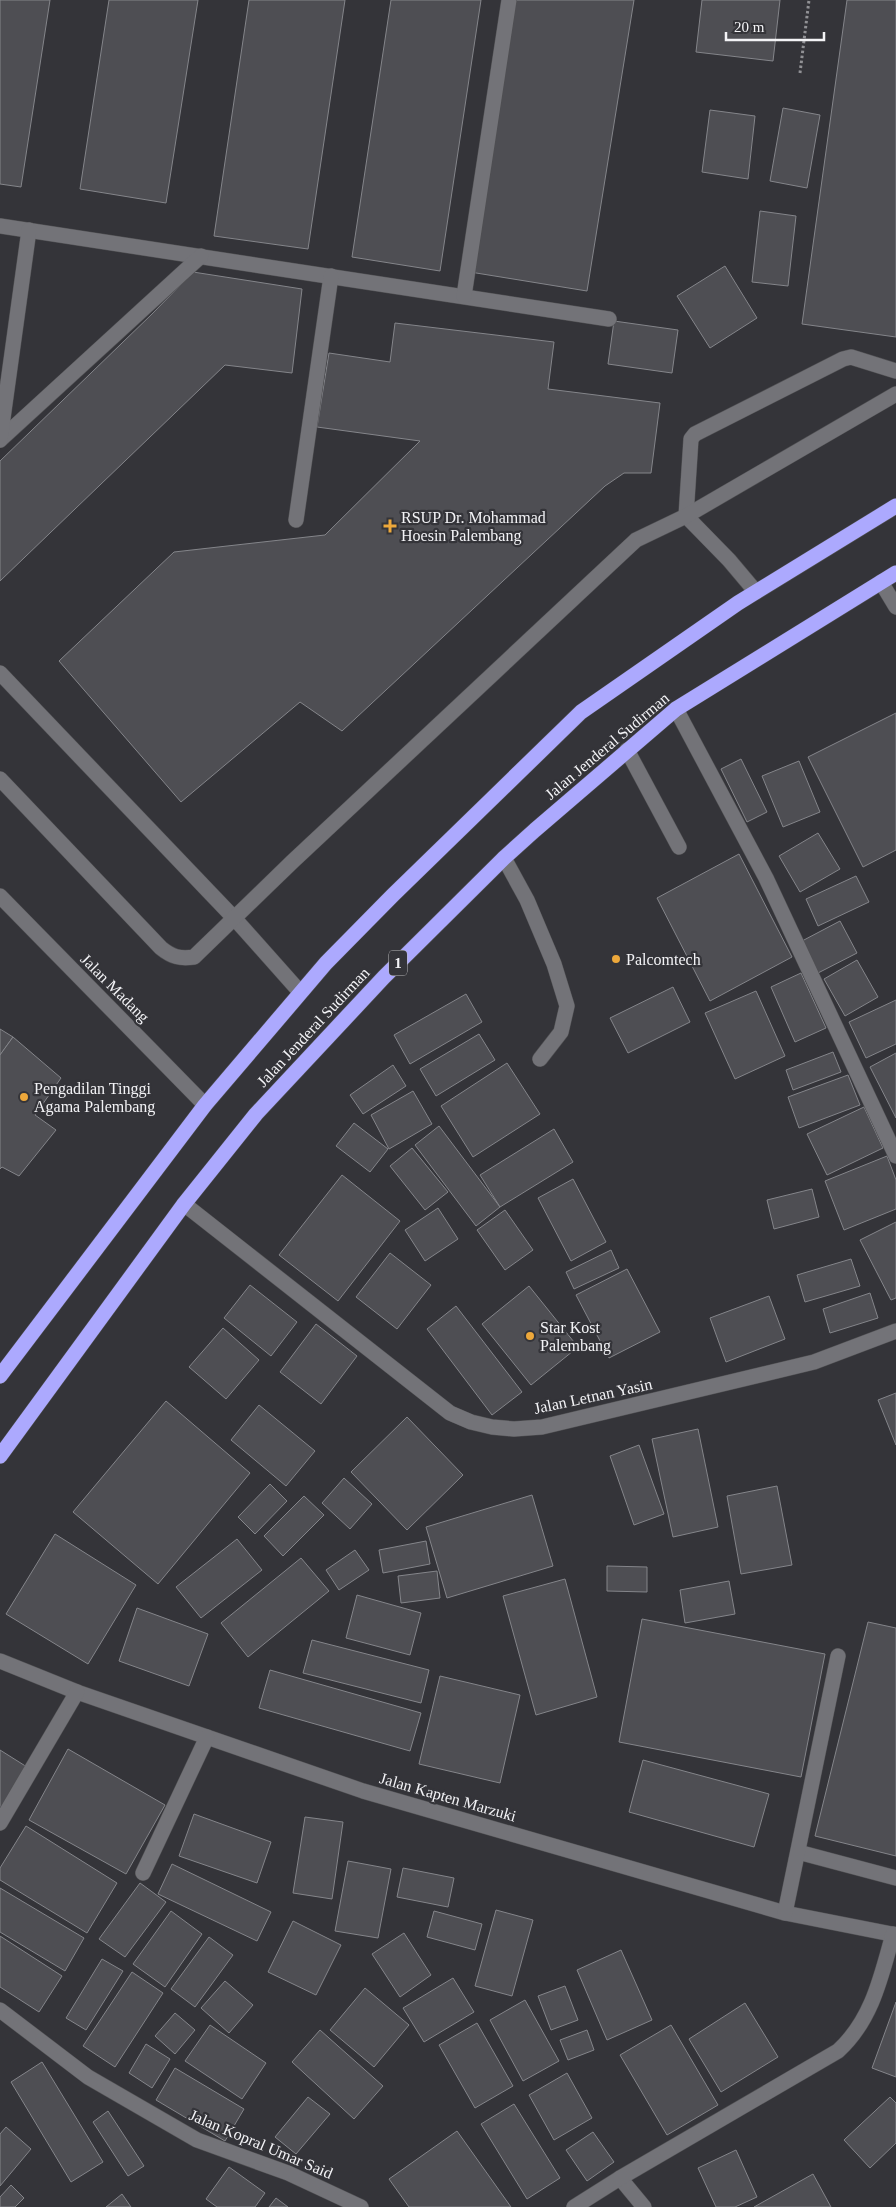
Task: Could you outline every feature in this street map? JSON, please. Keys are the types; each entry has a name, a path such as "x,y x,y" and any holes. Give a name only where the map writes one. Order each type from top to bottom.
{"highway":[{"name":"Jalan Jenderal Sudirman","path":"0,1376 205,1104 300,992 392,895 581,712 756,592 896,506"},
{"name":"Jalan Jenderal Sudirman","path":"0,1456 184,1204 256,1114 384,978 504,858 676,709 896,573"}],"street":[{"path":"464,296 509,0"},
{"path":"0,226 609,319"},
{"path":"0,440 29,230"},
{"path":"0,440 202,256"},
{"path":"296,520 331,276"},
{"path":"756,592 729,560 686,516 690,444 695,434 851,356 896,371"},
{"path":"0,779 161,948 171,956 183,959 194,957 292,862 636,540 686,516 896,394"},
{"path":"881,582 896,607"},
{"path":"0,673 235,919 300,992"},
{"path":"676,709 766,878 896,1156"},
{"path":"627,750 679,847"},
{"path":"504,858 527,900 554,964 566,1006 561,1032 540,1059"},
{"name":"Jalan Madang","path":"0,896 205,1104"},
{"name":"Jalan Letnan Yasin","path":"184,1204 450,1412 471,1422 492,1427 514,1429 565,1423 814,1362 896,1331"},
{"path":"785,1913 838,1656"},
{"name":"Jalan Kapten Marzuki","path":"0,1661 78,1692 363,1790 785,1913 894,1934"},
{"path":"0,1823 78,1692"},
{"path":"143,1873 207,1737"},
{"path":"798,1852 896,1878"},
{"path":"574,2207 620,2178 838,2051 853,2035 877,1993 894,1934"},
{"name":"Jalan Kopral Umar Said","path":"0,2010 88,2077 198,2140 288,2173 361,2207"},
{"path":"620,2178 644,2207"}],"path":[{"path":"800,73 809,0"}],"building":[{"path":"0,0 50,0 21,187 0,184"},
{"path":"109,0 198,0 166,203 80,189"},
{"path":"249,0 345,0 308,249 214,236"},
{"path":"391,0 481,0 440,271 352,257"},
{"path":"514,0 634,0 587,291 470,272"},
{"path":"702,0 780,0 773,61 696,52"},
{"path":"847,0 896,0 896,337 802,324"},
{"path":"783,108 820,115 807,188 770,181"},
{"path":"710,110 755,116 748,179 702,172"},
{"path":"760,211 796,216 788,286 752,282"},
{"path":"725,266 757,318 710,348 677,296"},
{"path":"193,272 302,289 292,373 225,365 0,581 0,461"},
{"path":"614,321 678,330 672,373 608,364"},
{"path":"395,323 554,342 548,389 660,403 651,473 624,473 605,486 342,731 300,702 181,802 59,661 174,552 325,535 420,441 317,427 329,353 390,362"},
{"path":"896,713 896,850 863,867 808,757"},
{"path":"741,759 767,812 747,822 721,769"},
{"path":"799,761 820,812 783,827 762,776"},
{"path":"818,833 840,869 800,892 779,856"},
{"path":"739,854 792,957 710,1001 657,898"},
{"path":"856,876 869,902 818,926 806,899"},
{"path":"840,921 857,953 818,973 802,941"},
{"path":"857,960 878,997 845,1016 824,979"},
{"path":"801,973 826,1028 795,1042 771,987"},
{"path":"673,987 690,1022 628,1053 610,1018"},
{"path":"756,991 785,1056 735,1079 705,1013"},
{"path":"466,994 482,1022 410,1064 394,1035"},
{"path":"896,1000 896,1044 866,1058 849,1022"},
{"path":"0,1029 13,1037 0,1055"},
{"path":"479,1034 495,1060 436,1096 420,1069"},
{"name":"Pengadilan Tinggi Agama Palembang","path":"13,1037 61,1078 35,1115 56,1130 19,1176 2,1167 0,1169 0,1055"},
{"path":"833,1052 841,1072 793,1090 786,1070"},
{"path":"896,1053 896,1118 870,1067"},
{"path":"507,1063 540,1114 473,1157 441,1106"},
{"path":"393,1065 406,1086 363,1114 350,1095"},
{"path":"848,1075 860,1105 799,1128 788,1097"},
{"path":"413,1091 432,1124 389,1149 371,1115"},
{"path":"864,1107 883,1148 827,1175 807,1134"},
{"path":"354,1123 388,1149 370,1172 336,1146"},
{"path":"439,1126 500,1207 476,1226 415,1145"},
{"path":"554,1129 573,1162 500,1207 480,1175"},
{"path":"412,1148 448,1192 425,1210 390,1166"},
{"path":"887,1156 896,1180 896,1209 844,1230 825,1181"},
{"path":"342,1175 400,1221 338,1301 279,1255"},
{"path":"573,1179 606,1242 571,1261 538,1198"},
{"path":"812,1189 819,1217 774,1229 767,1200"},
{"path":"438,1208 458,1239 425,1261 405,1230"},
{"path":"505,1210 533,1250 505,1270 477,1230"},
{"path":"896,1222 896,1298 891,1300 860,1240"},
{"path":"611,1250 619,1268 574,1289 566,1272"},
{"path":"390,1253 431,1285 397,1329 356,1297"},
{"path":"851,1259 860,1286 805,1302 797,1275"},
{"path":"627,1269 660,1332 609,1358 576,1295"},
{"path":"250,1285 297,1322 271,1356 224,1318"},
{"name":"Star Kost Palembang","path":"529,1286 578,1347 531,1385 482,1324"},
{"path":"870,1293 878,1318 830,1333 823,1309"},
{"path":"769,1296 785,1339 726,1362 710,1318"},
{"path":"456,1306 522,1392 492,1415 427,1329"},
{"path":"316,1324 357,1356 321,1404 280,1372"},
{"path":"223,1328 259,1360 226,1399 189,1367"},
{"path":"896,1393 896,1445 878,1400"},
{"path":"166,1401 250,1473 158,1584 73,1512"},
{"path":"259,1405 315,1451 286,1486 231,1440"},
{"path":"407,1417 463,1475 407,1530 351,1472"},
{"path":"698,1429 718,1527 673,1537 652,1439"},
{"path":"639,1445 664,1514 634,1525 610,1456"},
{"path":"344,1478 372,1504 350,1529 322,1503"},
{"path":"270,1484 287,1501 255,1534 238,1517"},
{"path":"777,1486 792,1565 741,1574 727,1496"},
{"path":"532,1495 553,1566 447,1598 426,1527"},
{"path":"304,1496 324,1515 283,1556 264,1536"},
{"path":"55,1534 136,1585 88,1664 6,1614"},
{"path":"237,1539 262,1570 201,1618 176,1587"},
{"path":"426,1541 430,1564 383,1573 379,1550"},
{"path":"355,1550 369,1570 339,1590 326,1570"},
{"path":"301,1558 329,1591 248,1657 221,1623"},
{"path":"607,1566 647,1567 647,1592 607,1591"},
{"path":"437,1571 440,1598 401,1603 398,1576"},
{"path":"565,1579 597,1697 536,1715 503,1596"},
{"path":"729,1581 735,1614 685,1623 680,1590"},
{"path":"357,1595 421,1613 410,1655 346,1638"},
{"path":"137,1608 208,1634 189,1686 119,1661"},
{"path":"642,1619 825,1654 801,1777 619,1742"},
{"path":"868,1622 896,1628 896,1856 815,1836"},
{"path":"312,1640 429,1670 421,1703 303,1673"},
{"path":"270,1670 421,1713 410,1751 259,1708"},
{"path":"440,1676 520,1695 500,1783 419,1764"},
{"path":"68,1749 165,1805 126,1874 29,1820"},
{"path":"0,1750 27,1767 0,1813"},
{"path":"643,1760 769,1794 754,1847 629,1812"},
{"path":"194,1814 271,1842 257,1883 179,1856"},
{"path":"305,1817 343,1822 332,1899 293,1893"},
{"path":"26,1826 117,1883 87,1933 0,1880 0,1868"},
{"path":"348,1861 391,1869 378,1938 335,1931"},
{"path":"172,1864 271,1912 257,1941 158,1894"},
{"path":"403,1868 454,1878 448,1907 397,1897"},
{"path":"140,1883 166,1902 125,1957 99,1939"},
{"path":"0,1888 84,1938 65,1971 0,1932"},
{"path":"496,1910 533,1920 512,1996 475,1986"},
{"path":"171,1911 202,1934 165,1987 133,1964"},
{"path":"434,1911 482,1924 475,1950 427,1937"},
{"path":"293,1921 341,1945 316,1995 268,1972"},
{"path":"404,1933 431,1975 400,1997 372,1954"},
{"path":"0,1936 62,1976 39,2012 0,1987"},
{"path":"209,1937 233,1955 195,2007 171,1989"},
{"path":"621,1950 652,2020 607,2040 577,1970"},
{"path":"102,1959 123,1971 86,2030 66,2018"},
{"path":"132,1972 163,1993 115,2067 83,2046"},
{"path":"453,1978 474,2012 424,2042 403,2008"},
{"path":"225,1981 253,2005 229,2033 201,2008"},
{"path":"565,1986 578,2020 551,2030 538,1996"},
{"path":"365,1988 409,2025 374,2067 330,2030"},
{"path":"525,2000 559,2061 523,2081 490,2020"},
{"path":"896,2002 896,2077 872,2068"},
{"path":"745,2003 778,2057 721,2092 689,2039"},
{"path":"175,2013 195,2030 175,2054 155,2036"},
{"path":"477,2023 513,2086 475,2108 439,2045"},
{"path":"210,2025 266,2063 242,2099 185,2061"},
{"path":"671,2025 718,2105 667,2135 620,2055"},
{"path":"320,2030 383,2086 354,2119 292,2062"},
{"path":"587,2030 594,2050 568,2060 560,2040"},
{"path":"146,2044 170,2059 152,2088 129,2073"},
{"path":"42,2062 103,2162 71,2182 11,2082"},
{"path":"175,2068 244,2109 225,2141 156,2100"},
{"path":"567,2073 592,2118 554,2140 529,2095"},
{"path":"308,2097 330,2114 296,2154 275,2137"},
{"path":"890,2097 896,2103 896,2143 870,2168 844,2140"},
{"path":"514,2104 560,2178 527,2199 481,2124"},
{"path":"108,2111 144,2166 128,2176 93,2122"},
{"path":"6,2127 31,2149 0,2186 0,2134"},
{"path":"457,2131 511,2207 409,2207 389,2179"},
{"path":"593,2132 614,2162 587,2181 566,2150"},
{"path":"736,2150 757,2197 735,2207 716,2207 698,2168"},
{"path":"229,2167 265,2193 255,2207 217,2207 206,2199"},
{"path":"813,2174 831,2207 754,2207"},
{"path":"11,2185 24,2198 15,2207 0,2207 0,2197"},
{"path":"122,2194 131,2207 106,2207"},
{"path":"276,2198 288,2207 269,2207"}],"place":[{"name":"RSUP Dr. Mohammad Hoesin Palembang","path":"390,526"},
{"name":"Palcomtech","path":"616,959"},
{"name":"Pengadilan Tinggi Agama Palembang","path":"24,1097"},
{"name":"Star Kost Palembang","path":"530,1336"}]}
